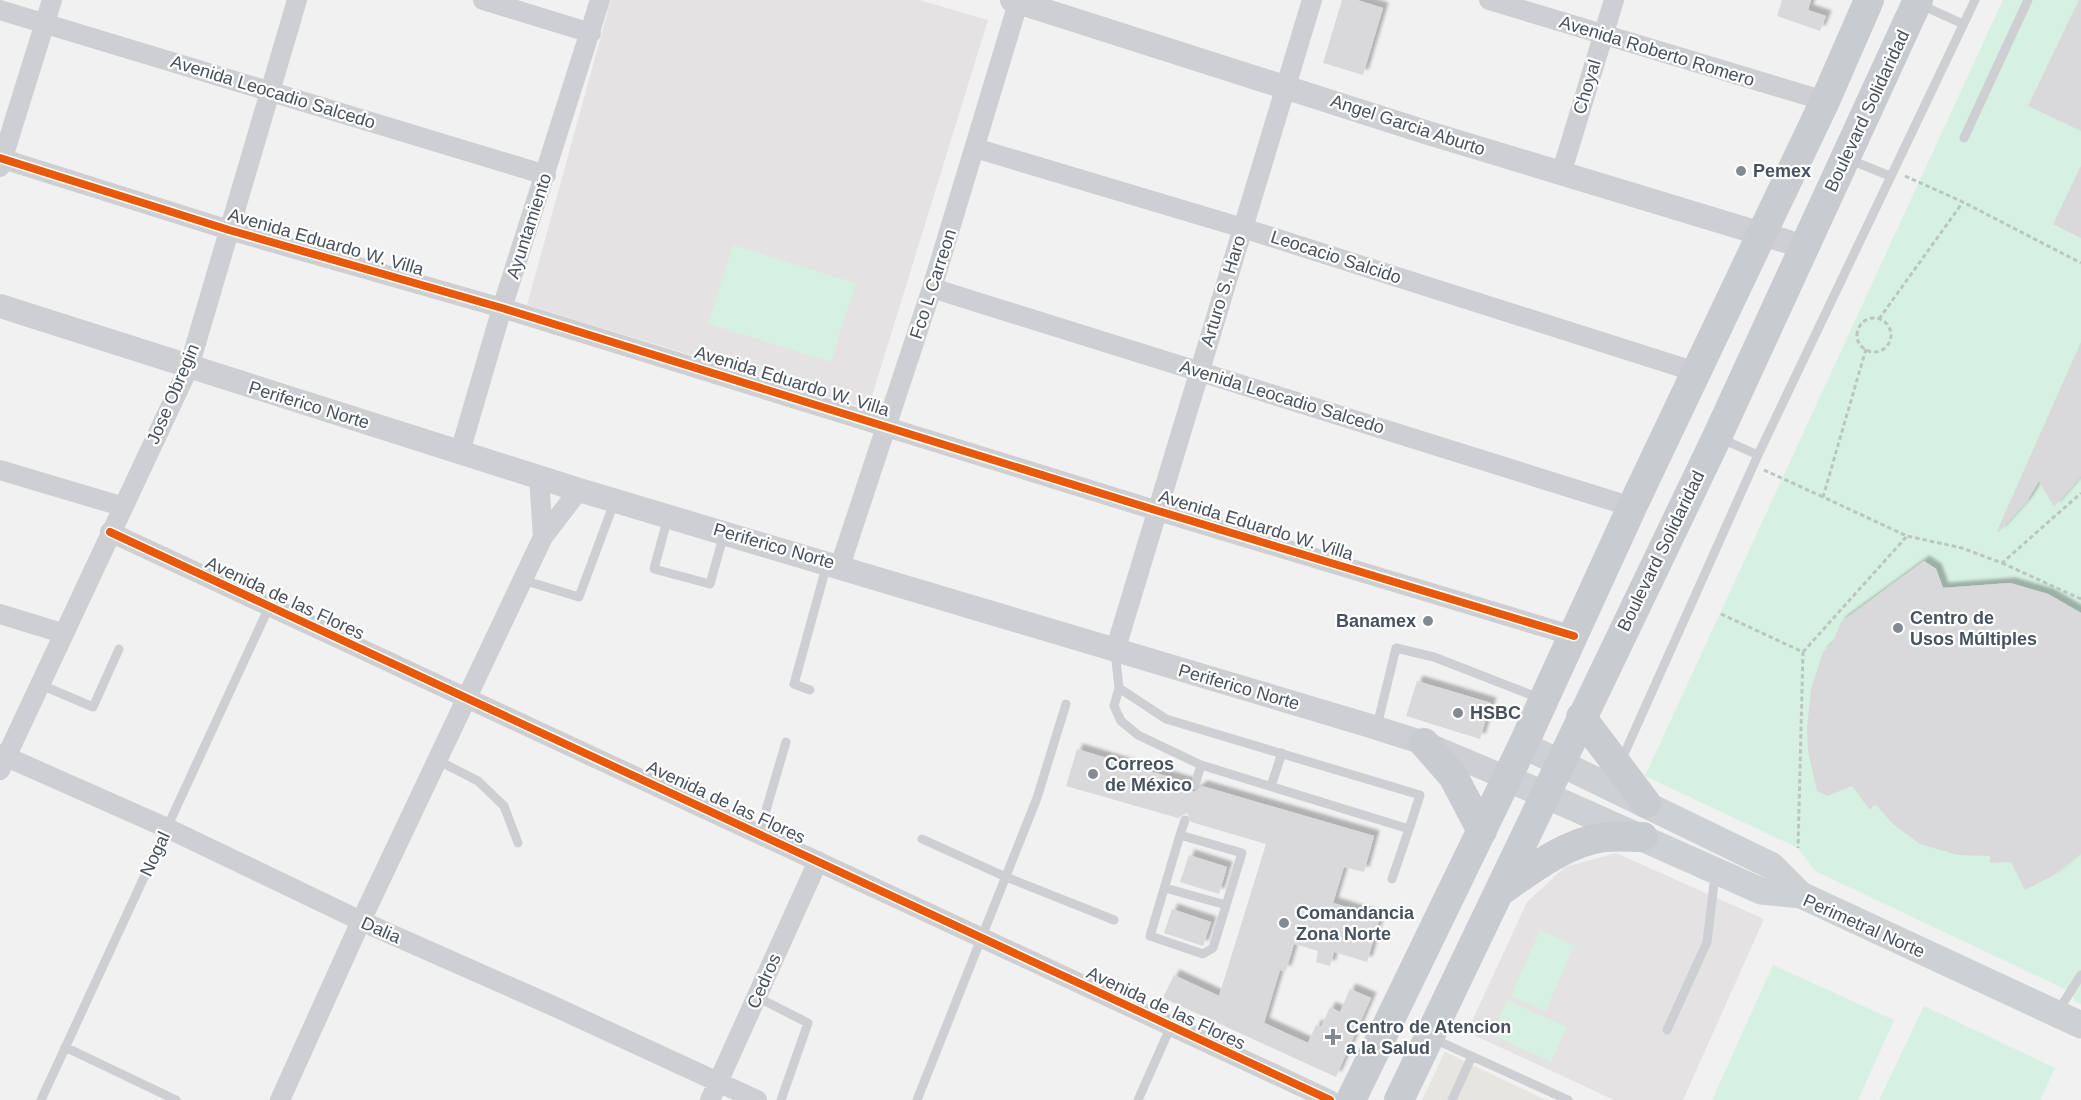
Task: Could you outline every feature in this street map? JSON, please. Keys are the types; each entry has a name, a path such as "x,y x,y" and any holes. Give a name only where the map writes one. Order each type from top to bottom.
{"main road":[{"path":"1351,1100 1545,700 1632,507 1824,101 1869,0"},
{"name":"Boulevard Solidaridad","path":"1399,1100 1717,437 1918,1"},
{"path":"1581,717 1618,769 1646,803"},
{"path":"1424,743 1453,776 1482,831"},
{"path":"1523,745 1772,866 1802,896"},
{"name":"Periferico Norte","path":"1507,778 1545,796"},
{"name":"Perimetral Norte","path":"1545,796 1761,891 1802,896 2081,1025"},
{"path":"1469,858 1503,885 1569,848 1604,837 1642,837"}],"street":[{"path":"1,161 52,0"},
{"name":"Jose Obregin","path":"2,760 189,366 297,0"},
{"path":"483,0 591,33"},
{"name":"Ayuntamiento","path":"460,452 502,308 600,0"},
{"name":"Arturo S. Haro","path":"1115,651 1155,510 1312,0"},
{"name":"Avenida Roberto Romero","path":"1489,0 1824,101"},
{"name":"Choyal","path":"1561,174 1614,0"},
{"name":"Angel Garcia Aburto","path":"1017,1 1561,174 1804,247"},
{"name":"Fco L Carreon","path":"834,564 887,425 932,288 1017,1"},
{"name":"Avenida Leocadio Salcedo","path":"0,9 546,175"},
{"name":"Leocacio Salcido","path":"975,148 1243,228 1696,372"},
{"name":"Avenida Eduardo W. Villa","path":"1,161 229,230 502,308 887,425 1155,510 1574,636"},
{"name":"Avenida Leocadio Salcedo","path":"932,288 1632,507"},
{"name":"Periferico Norte","path":"0,306 579,490 834,564 1424,743 1507,778"},
{"path":"0,470 122,506"},
{"path":"539,477 543,537"},
{"path":"280,1100 360,921 543,537 579,490"},
{"name":"Avenida de las Flores","path":"110,532 1171,1026 1300,1094 1330,1100"},
{"path":"0,614 62,633"},
{"name":"Dalia","path":"2,760 167,828 714,1091 757,1100"},
{"name":"Cedros","path":"714,1091 818,861"}],"lane":[{"path":"1618,769 1758,455 1975,0"},
{"path":"1964,138 2028,0"},
{"path":"1918,1 1964,24"},
{"path":"1847,159 1891,173"},
{"path":"1717,437 1758,455"},
{"path":"522,580 579,597 615,500"},
{"path":"669,516 654,569 710,584 724,532"},
{"path":"810,690 794,684 834,564"},
{"name":"Nogal","path":"41,1100 269,607"},
{"path":"1376,728 1396,648 1434,657 1545,700"},
{"path":"39,684 93,707 119,649"},
{"path":"1115,651 1119,688 1114,706 1121,721 1138,735 1201,765 1409,829"},
{"path":"1119,688 1166,719 1420,795 1392,879"},
{"path":"916,1100 983,939 1037,798 1066,704"},
{"path":"759,834 786,742"},
{"path":"1271,786 1282,753"},
{"path":"437,760 478,782 504,806 518,843"},
{"path":"1196,785 1201,765"},
{"path":"1180,835 1242,853 1213,948 1203,954 1150,936 1165,888 1180,835 1185,820"},
{"path":"922,839 1006,877 1114,920"},
{"path":"1667,1030 1707,942 1715,870"},
{"path":"1165,888 1226,905"},
{"path":"2056,1013 2081,975"},
{"path":"757,997 808,1023 781,1100"},
{"path":"1138,1100 1171,1026"},
{"path":"1429,1037 1568,1100"},
{"path":"65,1047 176,1100"},
{"path":"1452,1100 1472,1056"}],"path":[{"path":"1891,173 1963,202 2081,263"},
{"path":"1879,319 1963,202"},
{"path":"1822,497 1866,350 1857,336 1859,326 1868,319 1879,319 1890,330 1889,341 1882,350 1866,350"},
{"path":"1753,466 1906,536 1962,548 2002,563 2081,599"},
{"path":"2002,563 2081,493"},
{"path":"1798,848 1803,652 1906,536"},
{"path":"1721,614 1803,652"}],"shaded area":[{"path":"611,0 919,0 988,20 868,409 527,305"},
{"path":"1616,853 1764,919 1683,1100 1614,1100 1467,1032 1527,902 1565,867"},
{"path":"1445,1052 1546,1100 1422,1100"}],"green space":[{"name":"Centro de Usos Múltiples","path":"2003,0 2081,0 2081,1004 2075,1001 2071,992 1815,871 1798,848 1645,776"},
{"path":"733,245 856,283 831,362 708,324"},
{"path":"1540,930 1574,945 1546,1011 1511,996"},
{"path":"1773,965 1894,1020 1858,1100 1712,1100"},
{"path":"1507,1000 1567,1027 1551,1062 1492,1035"},
{"path":"1924,1006 2055,1068 2040,1100 1879,1100"}],"building":[{"path":"1342,0 1357,0 1383,8 1363,75 1323,63"},
{"path":"1782,0 1811,0 1808,10 1826,16 1820,31 1777,16"},
{"path":"2081,0 2081,131 2028,106"},
{"path":"2081,166 2081,238 2053,224"},
{"path":"2081,342 2081,476 2054,507 2039,481 2027,501 1999,532 1997,531"},
{"path":"1924,561 1936,569 1943,588 2010,583 2048,594 2081,613 2081,853 2054,875 2025,890 2011,862 1990,863 1990,856 1958,855 1920,844 1893,824 1875,804 1870,810 1852,786 1827,796 1817,791 1808,751 1807,727 1811,689 1823,652 1832,644 1841,622"},
{"path":"1417,681 1491,703 1480,739 1406,716"},
{"path":"1077,749 1189,783 1190,789 1194,792 1202,786 1374,836 1364,872 1344,867 1333,903 1380,917 1367,962 1334,952 1330,966 1316,962 1318,951 1294,944 1286,971 1280,970 1264,1023 1308,1043 1316,1025 1321,1027 1330,1007 1340,1012 1350,989 1371,998 1336,1077 1163,998 1174,975 1219,996 1266,844 1191,822 1187,813 1178,818 1066,786"},
{"path":"1189,855 1227,867 1219,894 1180,882"},
{"path":"1172,909 1211,922 1203,946 1164,933"}],"cycle path":[{"path":"0,158 229,230 502,308 1155,510 1574,636"},
{"path":"110,532 1330,1100"}],"place":[{"name":"Pemex","path":"1741,171"},
{"name":"Banamex","path":"1428,621"},
{"name":"Centro de Usos Múltiples","path":"1898,628"},
{"name":"HSBC","path":"1458,713"},
{"name":"Correos de México","path":"1093,774"},
{"name":"Comandancia Zona Norte","path":"1284,923"},
{"name":"Centro de Atencion a la Salud","path":"1333,1037"}]}
